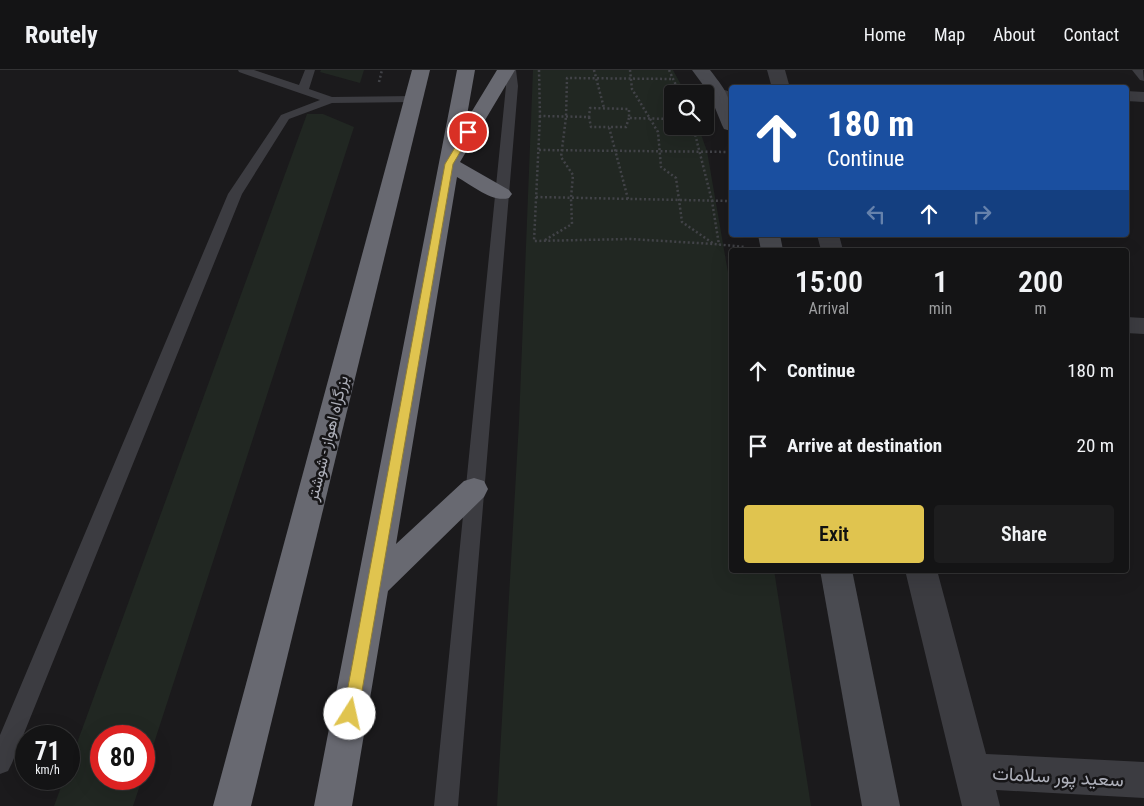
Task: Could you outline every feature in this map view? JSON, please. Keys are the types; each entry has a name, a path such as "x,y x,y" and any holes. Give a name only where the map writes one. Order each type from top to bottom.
{"highway":[{"name":"بزرگراه اهواز - شوشتر","path":"232,806 421,70"},
{"path":"334,806 466,70"},
{"path":"449,164 506,70"},
{"path":"449,164 502,194"},
{"path":"374,584 474,489"}],"street":[{"path":"701,70 725,95 729,114"},
{"path":"776,70 780,85"},
{"path":"1129,325 1144,326"},
{"path":"837,573 881,806"},
{"path":"922,573 981,806"},
{"name":"سعید پور سلامات","path":"972,771 1144,780"}],"lane":[{"path":"243,70 302,92 331,100 414,99"},
{"path":"302,92 310,70"},
{"path":"446,806 512,86 511,70"},
{"path":"1137,70 1144,78"},
{"path":"0,763 235,194 285,117 331,100"}],"path":[{"path":"381,74 382,70"},
{"path":"539,70 540,116 534,241 630,240 719,245 771,245"},
{"path":"594,70 604,108"},
{"path":"630,70 632,89 658,132 662,167 676,178 682,222 714,244"},
{"path":"669,70 676,85"},
{"path":"544,240 572,224 571,198 573,175 560,157 566,117 567,78 674,79"},
{"path":"590,108 604,108 630,109 626,127 591,127 590,108"},
{"path":"540,116 589,117"},
{"path":"629,118 664,119"},
{"path":"609,127 628,199"},
{"path":"696,135 712,201 719,245"},
{"path":"539,150 729,152"},
{"path":"536,197 729,201"}],"shaded area":[{"path":"321,70 364,70 360,83 320,72"},
{"path":"533,70 673,70 681,85 664,85 664,135 701,135 707,151 729,278 729,573 774,573 811,806 497,806 519,422"},
{"path":"307,114 323,114 354,127 155,740 155,725 90,725 90,790 138,790 133,806 54,806 60,790 80,790 80,735"}],"route":[{"path":"350,714 434,259 449,164 468,132"}]}
